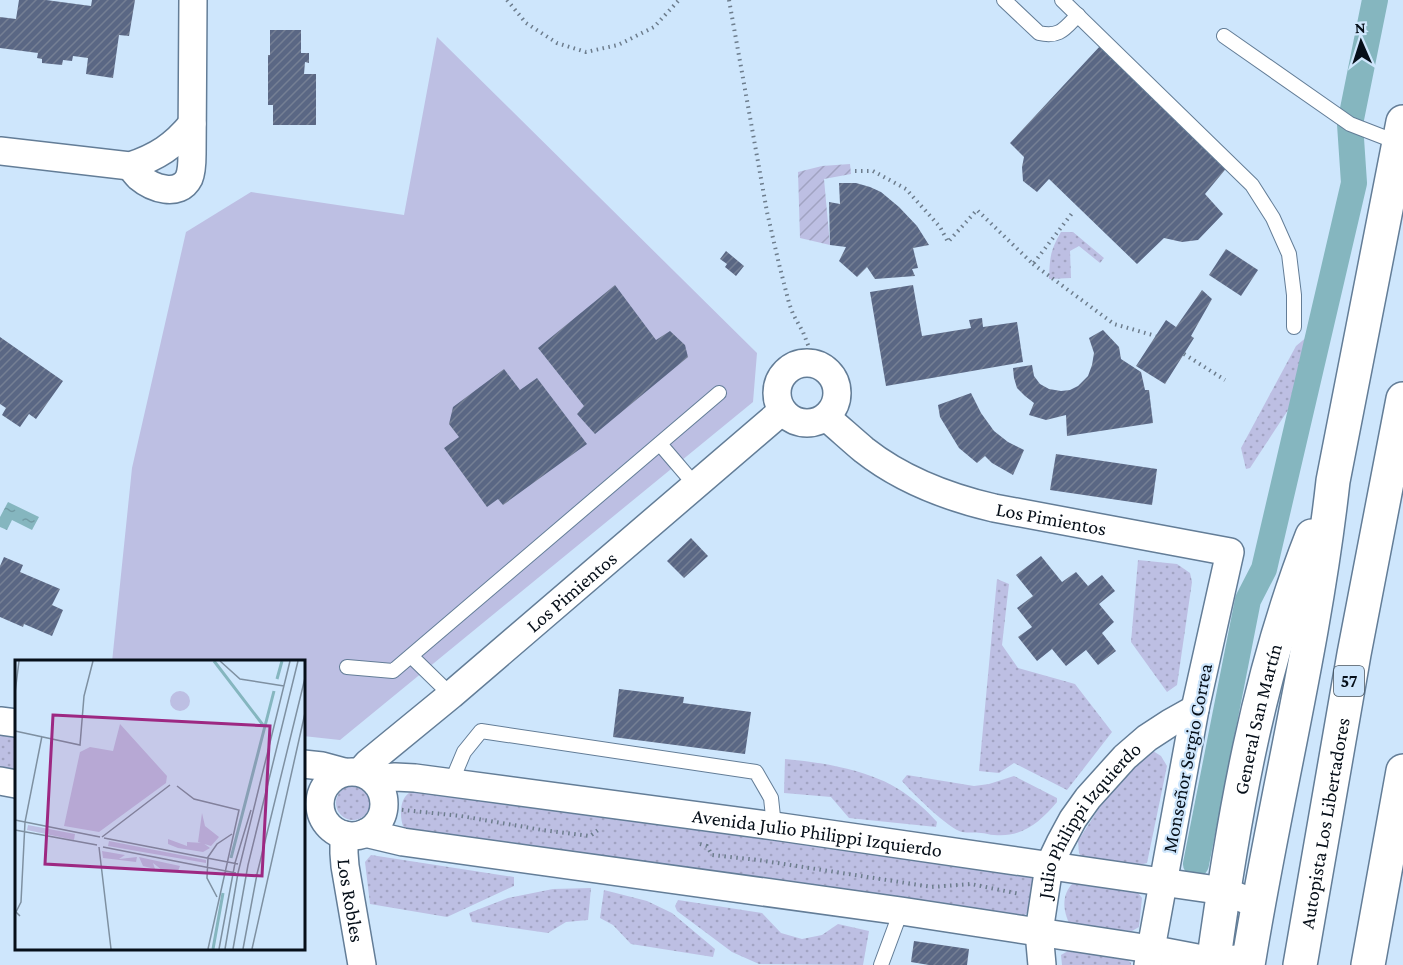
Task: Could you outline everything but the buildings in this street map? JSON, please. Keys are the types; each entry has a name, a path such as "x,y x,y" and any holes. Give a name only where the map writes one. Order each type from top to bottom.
{"main road":[{"name":"General San Martín","path":"1249,962 1315,611 1333,481 1401,133"},
{"name":"Autopista Los Libertadores","path":"1300,965 1354,654 1403,399"},
{"name":"General San Martín","path":"1213,963 1249,754 1273,655 1287,608 1333,481"},
{"path":"1368,965 1403,771"}],"street":[{"path":"130,166 149,184 165,189 179,188 189,177 192,154 193,0"},
{"path":"0,151 130,166 147,161 163,152 192,124"},
{"path":"804,362 815,363 824,367 836,382 838,392 836,401 826,417 808,423 798,422 789,418 782,411 777,401 778,380 794,365 804,362"},
{"name":"Los Pimientos","path":"359,775 368,763 451,695 782,411"},
{"name":"Los Pimientos","path":"826,417 865,451 892,470 917,483 968,502 1230,552"},
{"name":"Monseñor Sergio Correa","path":"1149,957 1195,709 1230,552"},
{"name":"Julio Philippi Izquierdo","path":"1042,965 1039,932 1049,866 1073,819 1105,777 1125,757 1147,738 1195,709"},
{"path":"0,721 15,723"},
{"name":"Avenida Julio Philippi Izquierdo","path":"304,764 359,775 415,778 774,826 1163,882 1224,891 1259,905"},
{"path":"359,775 382,793 384,808 378,823 346,832 321,814 320,799 331,780 359,775"},
{"path":"0,781 15,783"},
{"path":"304,823 403,842 1039,932 1149,957 1213,963 1249,962"},
{"name":"Los Robles","path":"346,832 345,866 362,965"}],"lane":[{"path":"1004,0 1039,33 1045,35 1060,33 1078,15"},
{"path":"1062,0 1252,185 1273,218 1289,254 1294,295 1294,327"},
{"path":"1224,36 1350,124 1401,133"},
{"path":"347,667 393,671 719,393"},
{"path":"660,444 696,486"},
{"path":"412,657 451,695"},
{"path":"451,783 464,752 481,731 756,772 771,798 774,826"},
{"path":"881,965 901,912"}],"path":[{"path":"507,0 526,23 556,43 586,52 618,45 654,27 679,0"},
{"path":"729,0 767,212 779,264 789,303 815,363"},
{"path":"855,171 873,171 906,189 940,227 948,242 976,210 1033,264 1114,324 1156,336"},
{"path":"1033,264 1073,212"},
{"path":"1184,354 1224,380"},
{"path":"384,808 461,816 590,836 598,829"},
{"path":"698,843 707,846 712,855 932,887 971,884 1044,899"}],"shaded area":[{"path":"437,37 757,353 753,402 340,740 304,736 304,660 112,660 132,468 186,232 251,192 404,215"},
{"path":"850,164 851,174 824,179 830,245 800,238 798,172 822,166"},
{"path":"1061,232 1073,232 1104,258 1100,263 1079,246 1070,251 1071,278 1049,279 1051,254"},
{"path":"1314,331 1290,407 1250,468 1246,469 1241,448 1296,346"},
{"path":"1138,560 1177,564 1190,573 1192,582 1177,685 1167,692 1131,642"},
{"path":"997,579 1009,584 1002,645 1018,668 1075,684 1112,732 1067,790 1014,763 999,773 979,771"},
{"path":"0,733 15,735 15,774 0,771"},
{"path":"1153,751 1161,756 1167,766 1147,863 1139,865 1081,857 1078,841 1110,791 1143,754"},
{"path":"785,759 846,768 870,775 896,788 918,804 937,822 936,827 849,818 831,797 784,793"},
{"path":"907,775 974,786 1014,776 1057,798 1057,802 1037,822 1013,834 962,832 940,818 907,787 902,781"},
{"path":"353,786 365,791 370,803 365,815 353,820 341,815 336,803 341,791"},
{"path":"418,791 1029,873 1037,885 1036,904 1020,920 410,831 403,826 402,804 409,793"},
{"path":"371,855 514,877 514,886 447,917 370,904 365,862"},
{"path":"1073,883 1135,889 1142,898 1139,927 1132,931 1070,925 1064,903 1066,893"},
{"path":"591,888 588,920 566,922 548,933 472,922 469,913 508,898 553,889"},
{"path":"604,890 647,901 672,913 715,949 713,957 631,944 613,925 600,918"},
{"path":"678,900 762,913 781,933 802,939 822,935 838,924 869,931 863,965 759,964 732,952 677,911 675,906"},
{"path":"1068,951 1125,957 1131,965 1062,965 1061,955"}],"water":[{"path":"8,502 39,517 32,530 12,520 7,530 0,527 0,517"}],"waterway":[{"path":"1196,864 1248,600 1264,569 1354,183 1350,124 1375,0"}]}
